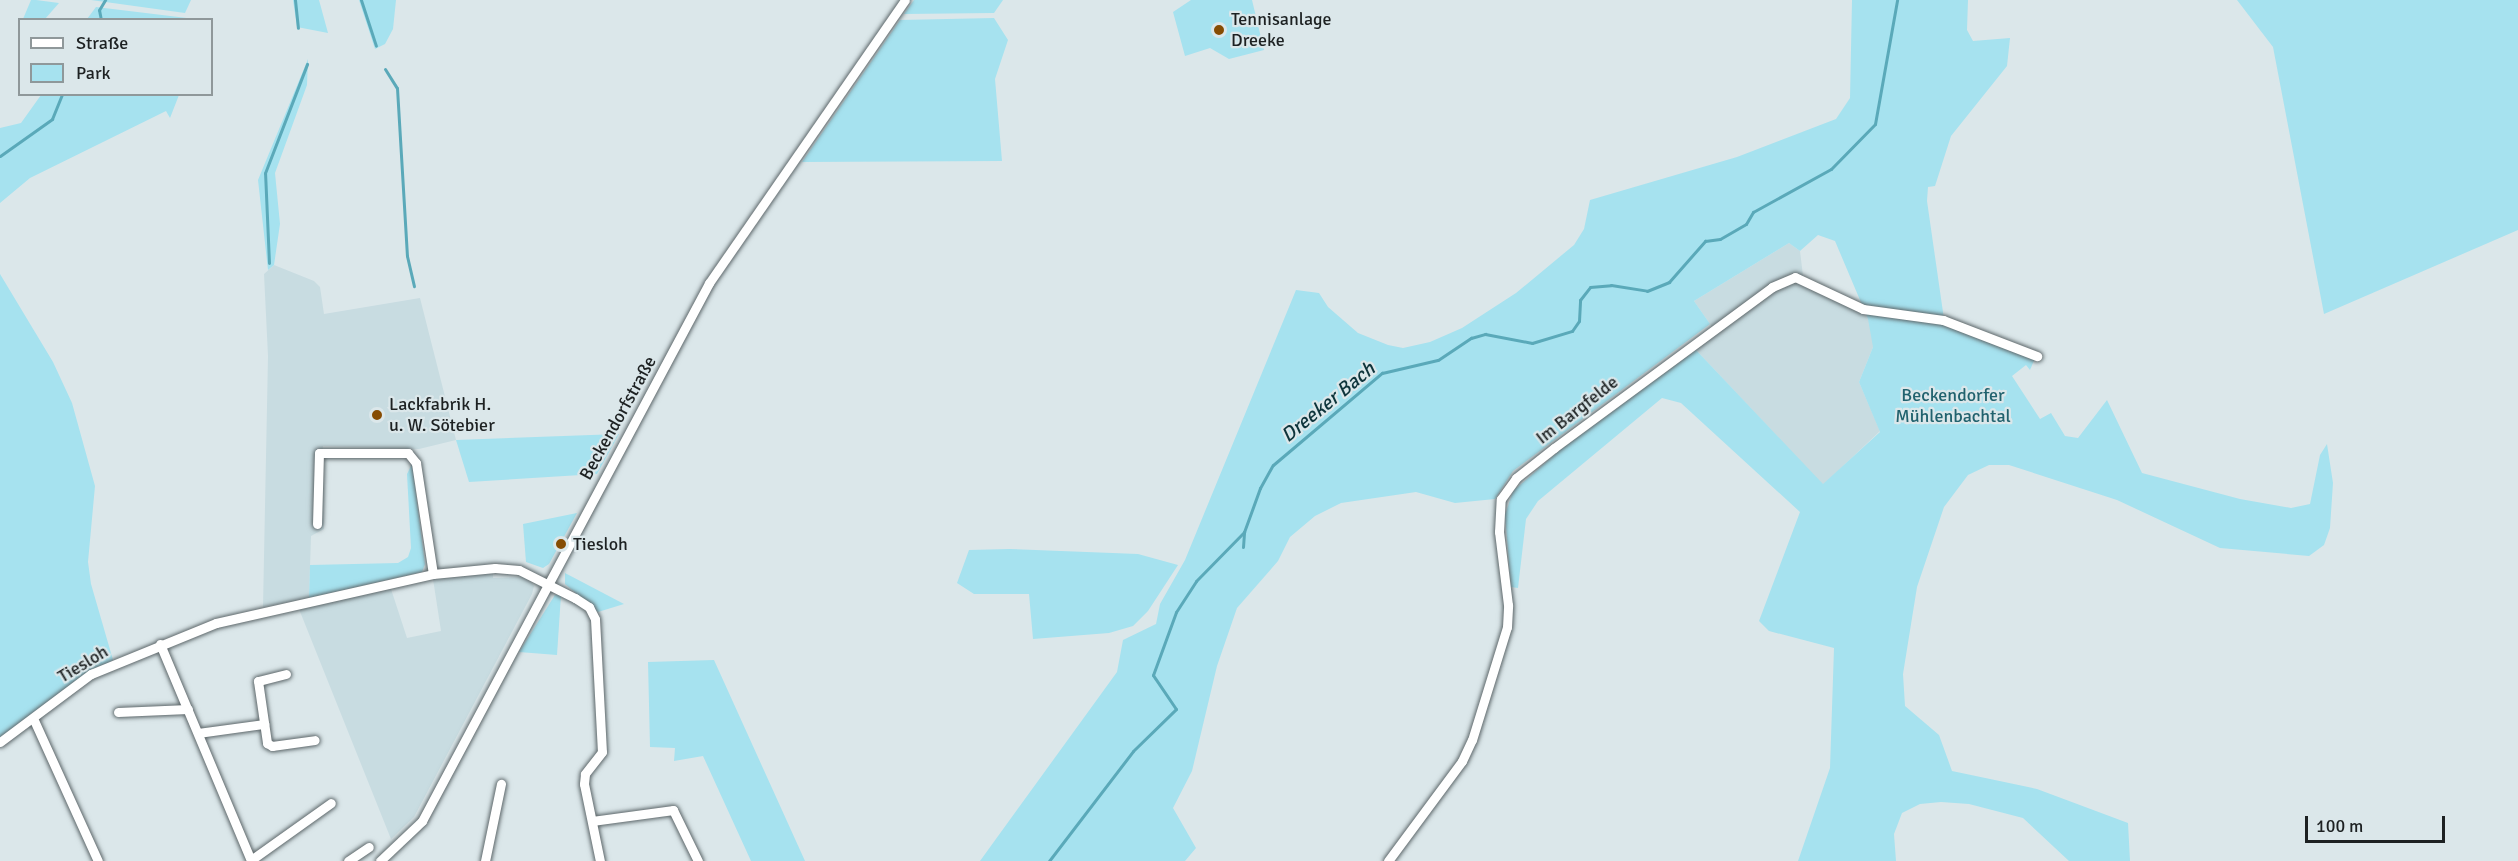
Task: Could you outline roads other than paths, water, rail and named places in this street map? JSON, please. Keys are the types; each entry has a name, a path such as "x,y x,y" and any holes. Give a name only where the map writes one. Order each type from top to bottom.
{"street":[{"name":"Beckendorfstraße","path":"380,861 422,821 709,283 904,0"},
{"name":"Im Bargfelde","path":"1388,861 1461,761 1472,740 1507,627 1509,605 1498,514 1501,499 1516,478 1554,448 1763,293 1795,277 1863,309 1943,320 2037,356"},
{"path":"317,524 319,453 408,453 416,463 434,574"},
{"name":"Tiesloh","path":"0,742 91,674 160,644 241,617 434,574 505,568 530,573 589,607 599,632 602,752 585,774 585,784 600,861"},
{"path":"160,644 251,861 331,803"},
{"path":"286,674 258,681 267,743 272,746 315,740"},
{"path":"118,712 188,709"},
{"path":"33,718 98,861"},
{"path":"198,733 264,724"},
{"path":"485,861 501,784"},
{"path":"592,821 673,810 698,861"},
{"path":"348,861 369,847"}],"waterway":[{"path":"101,18 99,10 105,0"},
{"path":"295,0 298,28"},
{"path":"361,0 376,46"},
{"name":"Dreeker Bach","path":"1049,861 1133,751 1176,709 1153,675 1176,612 1196,581 1244,532 1260,488 1273,465 1382,373 1438,360 1471,338 1485,334 1532,343 1572,331 1579,321 1580,300 1590,287 1611,285 1647,291 1669,282 1705,241 1720,239 1746,224 1753,212 1831,169 1875,124 1897,0"},
{"path":"269,263 265,173 307,64"},
{"path":"385,69 397,88 407,256 414,286"},
{"path":"0,156 52,119 61,96"},
{"path":"1243,547 1244,532"}],"place":[{"name":"Tennisanlage Dreeke","path":"1219,30"},
{"name":"Lackfabrik H. u. W. Sötebier","path":"377,415"},
{"name":"Tiesloh","path":"561,544"}],"park label":[{"name":"Beckendorfer Mühlenbachtal","path":"1953,406"}]}
